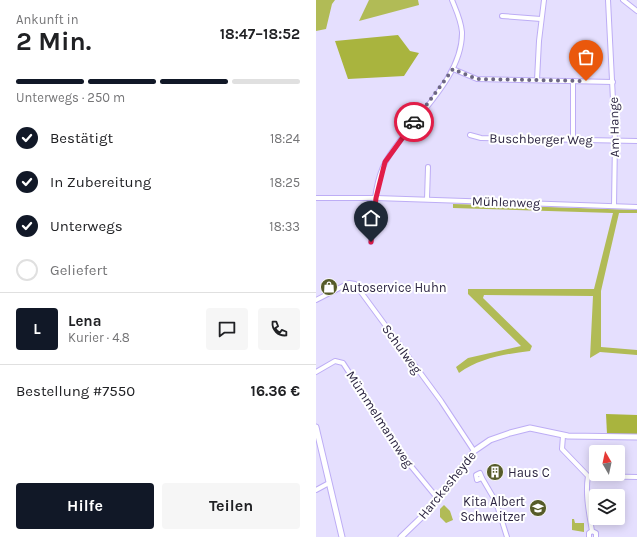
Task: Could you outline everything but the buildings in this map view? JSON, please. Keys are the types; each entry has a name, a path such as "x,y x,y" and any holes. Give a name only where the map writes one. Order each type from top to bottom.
{"main road":[{"path":"316,427 342,537"},
{"name":"Harckesheyde","path":"402,537 438,499 474,451 490,440 520,430 535,429 562,436 637,437"}],"street":[{"path":"371,242 376,198 385,162 453,69 461,42 462,31 458,14 452,0"},
{"path":"537,80 541,19 544,0"},
{"name":"Am Hange","path":"608,0 615,140 614,206"},
{"path":"623,0 637,11"},
{"path":"502,16 541,19"},
{"path":"453,69 477,79 613,82"},
{"path":"573,81 573,140"},
{"name":"Buschberger Weg","path":"470,135 481,138 637,141"},
{"path":"427,199 428,167"},
{"name":"Mühlenweg","path":"316,198 427,199 637,207"},
{"name":"Schulweg","path":"316,300 349,283 354,284 441,401 474,451"},
{"name":"Mümmelmannweg","path":"316,372 335,361 343,362 409,465 438,499"},
{"path":"562,436 562,449 588,476 637,477"},
{"path":"584,537 589,537 589,533 592,531 587,485 588,476"},
{"path":"482,478 496,502 507,537"},
{"path":"316,490 329,483"},
{"path":"592,531 596,533 596,537"}],"green space":[{"path":"316,0 335,0 332,4 326,29 316,31"},
{"path":"369,0 418,0 419,5 359,21"},
{"path":"398,35 410,51 419,53 404,76 348,79 335,41"},
{"path":"453,204 637,210 637,213 619,213 601,291 601,347 637,350 637,355 600,352 590,358 593,296 484,295 483,298 532,346 530,351 502,355 484,360 459,373 456,367 468,358 521,346 468,294 468,289 594,289 613,213 453,208"},
{"path":"606,414 637,415 637,435 607,434"},
{"path":"444,505 450,511 453,520 446,523 440,517 440,509"},
{"path":"572,519 574,519 575,523 584,523 584,532 572,530"}],"way so far":[{"path":"414,122 453,69 463,75 477,79 586,81"}],"place":[{"name":"Autoservice Huhn","path":"329,287"},
{"name":"Haus C","path":"495,472"},
{"name":"Kita Albert Schweitzer","path":"538,508"}],"route":[{"path":"371,242 376,198 380,177 385,162 414,122"}]}
